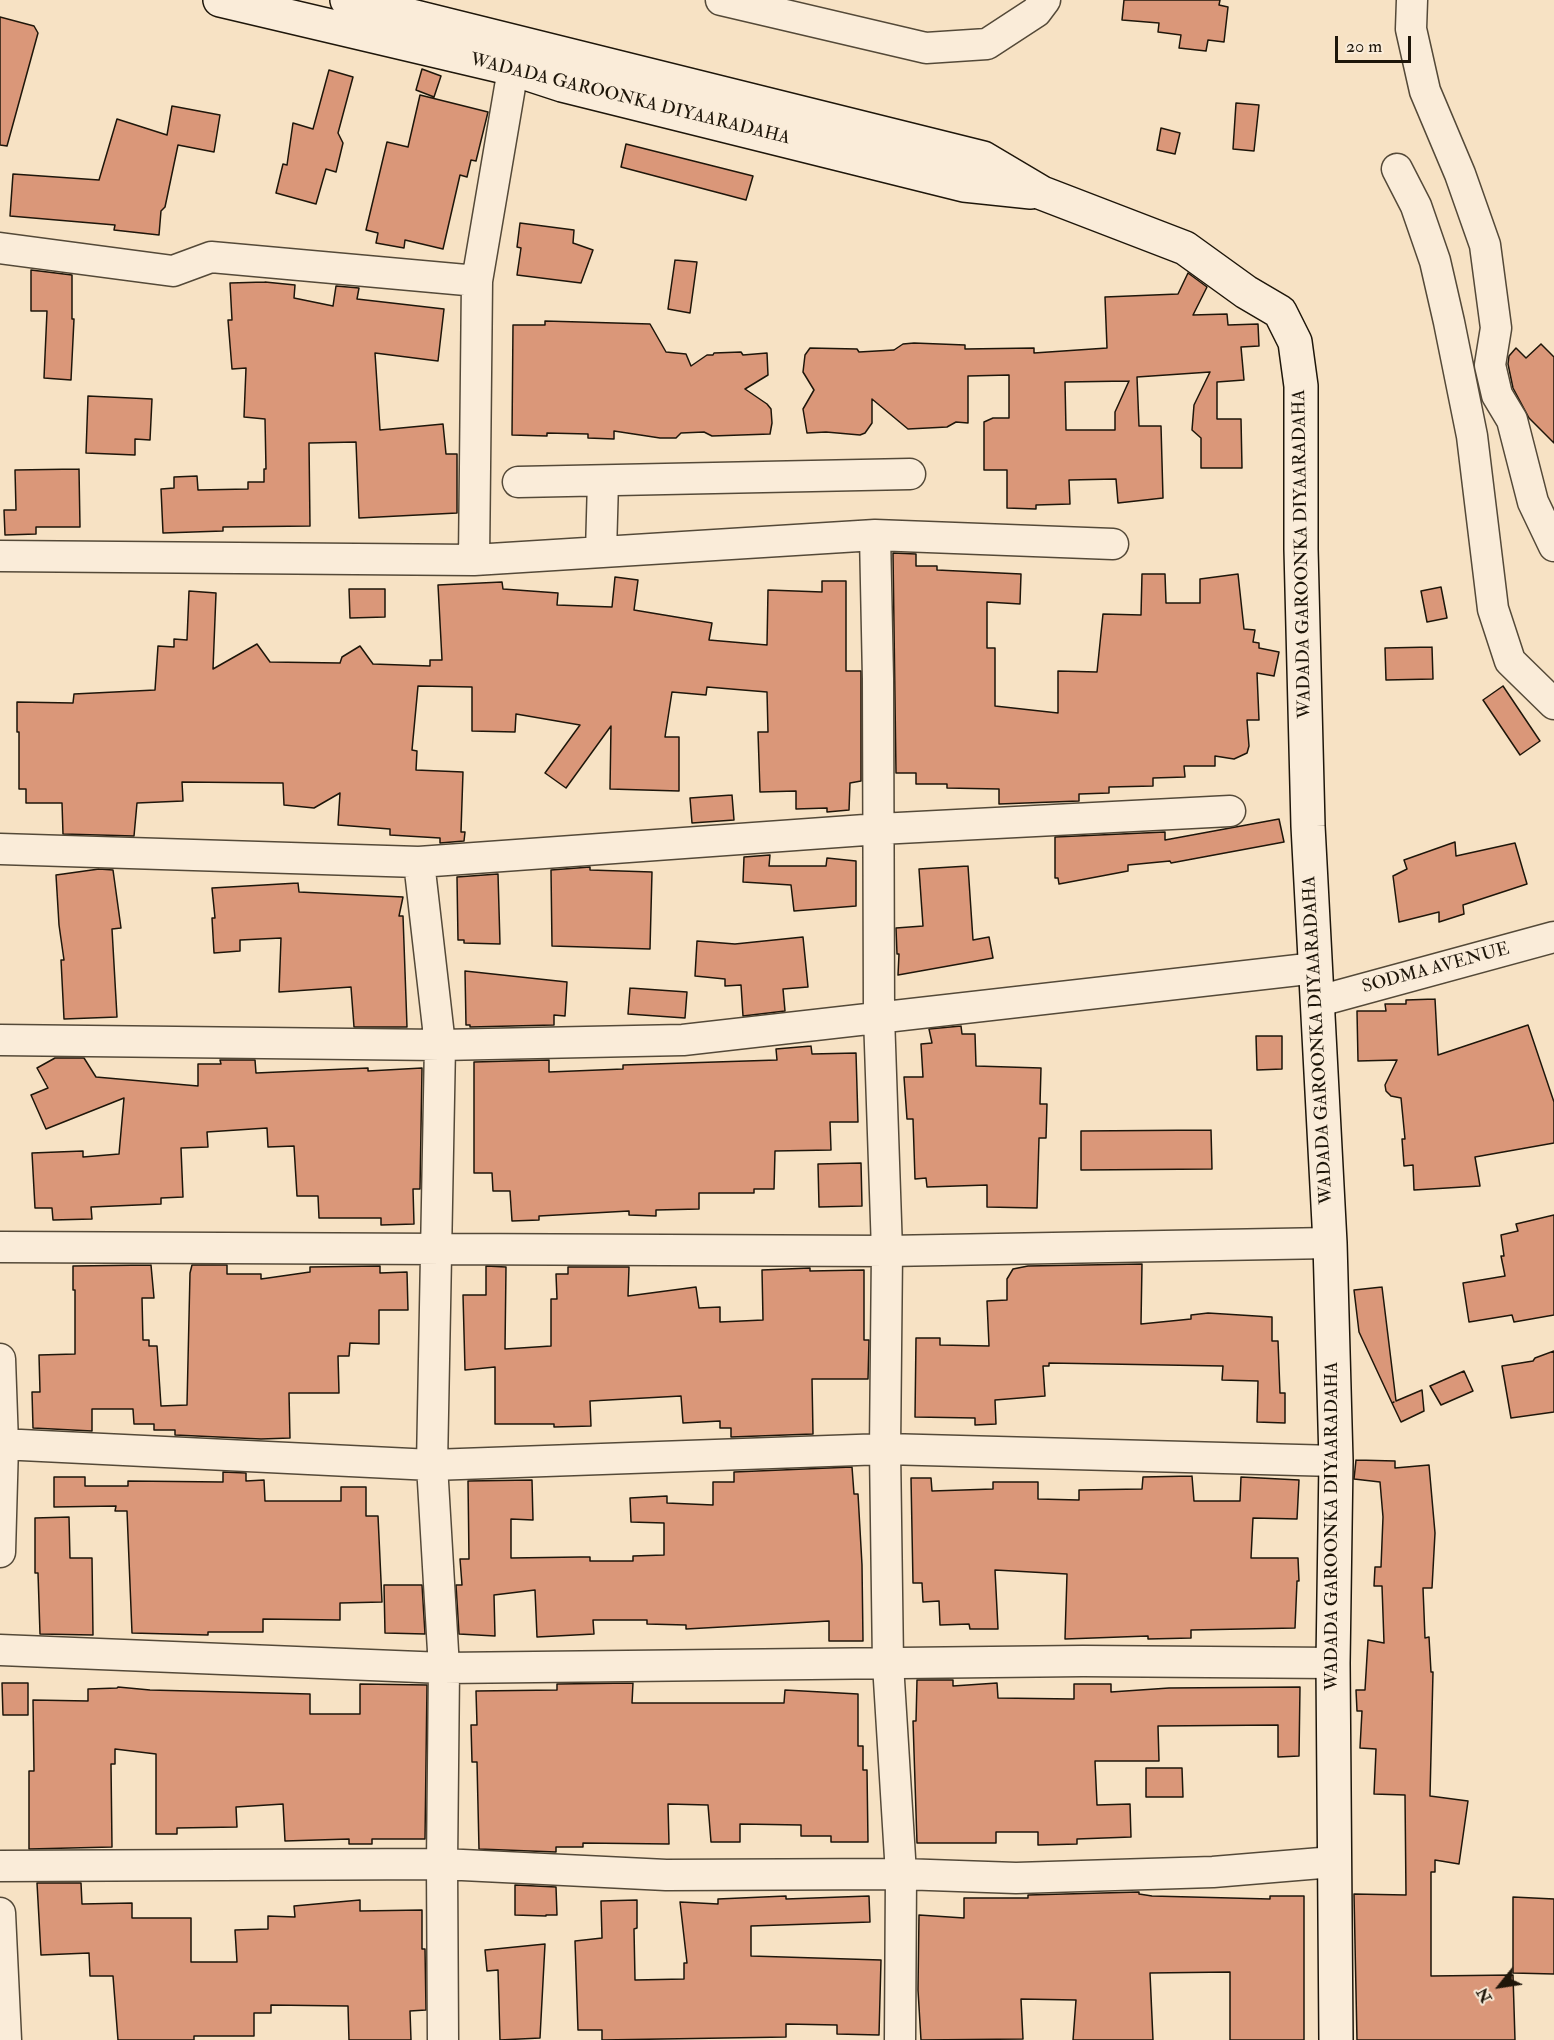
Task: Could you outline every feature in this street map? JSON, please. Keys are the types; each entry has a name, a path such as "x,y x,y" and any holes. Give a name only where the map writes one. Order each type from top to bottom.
{"main road":[{"name":"WADADA GAROONKA DIYAARADAHA","path":"220,0 513,69 562,85 964,184 1042,193"},
{"name":"WADADA GAROONKA DIYAARADAHA","path":"347,0 983,158 1042,193 1185,248 1246,292 1280,312 1295,342 1301,386 1301,549 1308,826 1330,1243 1336,1461 1333,1663 1336,2040"}],"street":[{"path":"722,0 926,48 987,44 1036,12 1045,0"},
{"path":"1412,0 1411,29 1425,91 1460,174 1485,245 1496,328 1490,365 1497,395 1512,420 1533,502 1554,546"},
{"path":"474,560 477,281 513,69"},
{"path":"1397,169 1416,206 1435,261 1449,322 1472,436 1493,609 1510,661 1554,704"},
{"path":"0,248 173,271 211,257 477,281"},
{"path":"518,482 910,474"},
{"path":"601,552 603,480"},
{"path":"0,556 474,560 875,536 1113,544"},
{"path":"875,536 879,1016 887,1251 885,1449 888,1664 901,1874 900,2040"},
{"path":"0,849 418,862 879,829 1230,811"},
{"path":"418,862 440,1045 432,1465 444,1668 443,2040"},
{"name":"SODMA AVENUE","path":"1319,1001 1554,937"},
{"path":"0,1040 440,1045 683,1040 1316,968"},
{"path":"0,1021 0,1060"},
{"path":"0,1247 887,1251 1330,1243"},
{"path":"0,1359 2,1444 0,1552"},
{"path":"2,1444 432,1465 885,1449 1336,1461"},
{"path":"0,1650 444,1668 1083,1661 1333,1663"},
{"path":"0,1866 442,1864 666,1875 901,1874 1016,1878 1213,1872 1333,1862"},
{"path":"0,1913 6,2040"}],"building":[{"path":"1124,0 1220,0 1219,5 1228,7 1224,42 1208,40 1206,51 1179,48 1181,35 1158,32 1159,23 1122,20"},
{"path":"0,17 34,26 38,33 7,146 0,145"},
{"path":"422,69 441,76 434,97 416,90"},
{"path":"329,70 353,77 338,133 343,143 336,172 326,169 316,204 276,193 283,164 287,165 293,123 313,129"},
{"path":"420,95 488,112 476,161 471,160 467,177 460,175 443,249 405,240 404,248 376,243 378,233 366,230 387,142 408,147"},
{"path":"1236,103 1259,105 1254,151 1233,149"},
{"path":"172,106 220,115 214,152 178,145 165,207 161,211 159,235 114,230 115,225 10,216 13,174 99,180 117,119 167,135"},
{"path":"1161,128 1180,133 1175,154 1157,150"},
{"path":"626,144 753,176 746,200 621,167"},
{"path":"520,223 574,230 573,243 593,250 581,283 517,275 521,248 517,247"},
{"path":"675,260 697,262 690,313 668,309"},
{"path":"31,270 72,275 72,319 74,319 71,380 44,378 47,311 31,311"},
{"path":"1188,273 1207,287 1193,315 1227,314 1228,325 1258,324 1259,346 1241,347 1244,380 1217,382 1217,419 1241,419 1242,468 1201,468 1201,438 1192,430 1194,405 1210,372 1137,377 1139,426 1161,426 1163,498 1118,503 1116,479 1069,480 1070,504 1036,505 1036,509 1007,508 1007,470 984,470 984,422 993,418 1009,418 1009,375 968,376 968,423 956,422 947,427 908,429 872,399 872,423 865,433 860,435 807,433 803,409 814,390 803,372 805,355 810,348 857,349 859,352 894,350 903,344 914,343 965,345 965,349 1034,348 1034,353 1107,348 1105,297 1178,294","holes":["1129,381 1115,412 1115,430 1066,430 1065,382"]},
{"path":"265,282 295,285 294,298 333,306 336,286 359,288 357,299 444,309 438,361 375,353 380,430 443,424 446,454 457,454 457,513 359,518 356,442 309,443 310,526 223,527 223,531 163,533 161,489 174,488 174,477 197,476 198,490 248,489 248,482 264,482 265,419 244,417 246,368 232,369 228,320 232,320 230,283"},
{"path":"545,321 650,324 666,352 686,354 691,366 714,353 741,352 743,355 767,353 768,375 745,389 771,409 770,434 712,436 704,432 681,433 676,438 660,438 614,431 614,439 588,438 588,434 512,435 513,325 545,325"},
{"path":"1541,344 1554,357 1554,443 1529,418 1513,388 1508,364 1509,356 1516,348 1526,358"},
{"path":"88,396 152,399 150,440 135,439 135,455 86,453"},
{"path":"79,469 80,527 36,527 36,534 5,535 4,510 16,510 15,470"},
{"path":"893,553 916,554 916,566 937,566 937,570 1021,574 1020,604 987,602 987,648 995,648 995,706 1058,713 1058,671 1097,672 1103,614 1141,615 1142,574 1165,574 1166,603 1200,603 1200,579 1238,574 1244,629 1255,630 1253,642 1259,643 1259,648 1279,652 1274,676 1257,673 1259,720 1247,720 1249,746 1247,753 1234,759 1215,756 1215,766 1184,766 1185,777 1153,778 1153,786 1109,787 1109,793 1079,794 1079,801 999,804 999,789 947,788 947,784 916,784 916,773 896,773"},
{"path":"615,577 638,580 634,610 712,623 709,640 767,645 768,590 822,592 822,581 846,581 846,671 861,671 861,781 850,783 849,810 827,812 827,808 796,809 796,791 760,792 758,732 768,732 767,692 707,687 706,695 672,692 665,737 679,737 679,791 610,789 611,726 566,788 545,773 580,725 516,714 515,732 472,731 472,687 418,686 412,750 417,751 416,770 463,772 461,832 465,832 464,841 440,843 440,838 390,835 390,829 338,825 340,793 314,808 284,805 283,783 182,782 183,801 137,803 134,836 63,834 62,803 26,803 26,789 19,789 17,702 73,703 74,694 155,690 158,646 174,647 174,639 187,640 189,591 216,593 213,669 257,644 270,662 340,663 342,657 360,646 373,664 430,666 430,660 442,660 438,585 502,582 503,589 558,593 557,605 612,607"},
{"path":"1441,587 1447,618 1427,622 1421,591"},
{"path":"349,589 385,589 385,617 350,618"},
{"path":"1432,647 1433,679 1386,680 1385,648"},
{"path":"1503,686 1540,741 1520,755 1483,700"},
{"path":"732,795 734,820 692,823 690,798"},
{"path":"1279,819 1284,842 1171,863 1170,861 1128,865 1128,871 1059,884 1058,878 1055,878 1055,837 1165,832 1165,840"},
{"path":"1455,842 1456,856 1515,843 1527,884 1463,905 1464,914 1439,922 1439,912 1399,922 1393,876 1407,869 1404,860"},
{"path":"770,855 769,866 826,866 827,858 856,861 856,906 794,911 791,885 743,882 744,857"},
{"path":"968,866 973,940 989,937 993,958 898,975 899,954 897,954 896,928 923,926 919,869"},
{"path":"590,867 590,870 652,872 650,949 552,946 551,870"},
{"path":"99,869 113,870 121,928 112,929 117,1017 64,1019 61,960 64,960 56,875"},
{"path":"498,874 500,944 464,943 464,940 458,940 457,877"},
{"path":"298,883 299,892 403,897 399,916 403,916 407,1027 354,1027 351,987 279,992 281,938 240,940 240,951 214,953 212,918 215,918 212,888"},
{"path":"803,937 808,987 783,989 785,1011 743,1016 741,985 725,986 725,979 695,976 697,941 735,944"},
{"path":"465,971 567,982 565,1016 554,1015 554,1025 470,1027 466,1025"},
{"path":"630,988 687,992 685,1018 628,1014"},
{"path":"1435,999 1438,1055 1528,1025 1554,1102 1554,1143 1475,1157 1480,1186 1414,1190 1413,1165 1404,1166 1402,1139 1405,1139 1401,1098 1391,1096 1386,1091 1385,1085 1397,1060 1358,1061 1357,1011 1386,1011 1385,1004 1406,1004 1406,1000"},
{"path":"961,1026 962,1034 975,1034 976,1066 1041,1068 1040,1104 1047,1104 1046,1138 1039,1138 1037,1208 987,1207 987,1185 927,1187 926,1178 915,1179 913,1119 907,1119 904,1077 923,1077 921,1044 932,1043 929,1029"},
{"path":"1256,1036 1282,1036 1282,1069 1257,1070"},
{"path":"811,1046 812,1054 856,1053 858,1122 830,1122 831,1150 775,1151 774,1189 754,1189 754,1193 699,1193 699,1209 656,1210 656,1216 629,1215 629,1211 539,1216 539,1220 512,1221 510,1191 493,1191 492,1173 474,1173 474,1062 549,1060 549,1072 623,1069 623,1065 777,1060 776,1049"},
{"path":"55,1058 84,1058 96,1077 198,1086 198,1064 221,1064 220,1060 255,1060 256,1073 422,1068 420,1189 413,1189 414,1224 381,1225 381,1218 319,1218 318,1196 297,1196 294,1146 268,1147 267,1128 207,1132 208,1147 181,1148 183,1197 161,1198 161,1204 91,1207 92,1219 53,1220 52,1208 35,1208 32,1153 83,1151 83,1157 119,1154 124,1098 46,1129 31,1095 48,1088 37,1068"},
{"path":"1211,1130 1212,1169 1081,1170 1081,1131"},
{"path":"861,1163 862,1206 819,1207 818,1164"},
{"path":"1554,1215 1554,1315 1514,1322 1512,1315 1469,1322 1463,1283 1505,1276 1501,1256 1504,1256 1501,1235 1518,1231 1516,1224"},
{"path":"1142,1264 1141,1324 1191,1319 1191,1315 1208,1313 1272,1317 1272,1341 1278,1341 1280,1393 1285,1393 1285,1423 1257,1422 1258,1381 1222,1380 1223,1366 1049,1363 1049,1366 1043,1366 1045,1396 995,1400 996,1424 975,1425 975,1418 915,1417 916,1338 940,1338 940,1345 989,1346 987,1301 1007,1300 1007,1279 1013,1269 1028,1266"},
{"path":"151,1265 154,1298 142,1298 143,1340 149,1340 149,1346 157,1346 161,1406 187,1405 192,1265 227,1265 227,1274 261,1274 261,1279 310,1272 310,1267 380,1266 380,1273 407,1272 408,1310 379,1310 379,1344 350,1343 349,1356 338,1356 339,1393 289,1393 290,1438 175,1435 175,1430 154,1430 154,1424 134,1424 133,1409 92,1409 92,1431 33,1428 32,1392 40,1392 39,1355 75,1354 73,1266"},
{"path":"486,1266 506,1267 505,1349 551,1346 551,1299 557,1299 556,1274 568,1274 568,1267 629,1267 628,1296 696,1287 699,1308 720,1307 720,1322 763,1320 762,1270 810,1268 810,1271 864,1270 864,1340 869,1340 868,1379 812,1379 813,1434 731,1437 731,1428 720,1428 720,1421 683,1423 681,1396 590,1401 591,1426 495,1424 495,1367 465,1370 463,1295 486,1295"},
{"path":"1382,1287 1396,1401 1422,1390 1424,1411 1401,1422 1359,1332 1354,1290"},
{"path":"1554,1351 1554,1412 1511,1418 1502,1366 1533,1361 1535,1358"},
{"path":"1464,1371 1473,1391 1441,1405 1430,1386"},
{"path":"1356,1460 1395,1461 1395,1468 1429,1465 1435,1533 1432,1588 1423,1588 1425,1638 1429,1637 1431,1672 1433,1672 1430,1796 1468,1801 1459,1864 1435,1860 1435,1872 1431,1872 1431,1976 1513,1975 1515,2040 1357,2040 1354,1894 1406,1895 1405,1795 1374,1794 1376,1749 1360,1748 1362,1711 1357,1711 1356,1690 1365,1690 1368,1640 1384,1643 1382,1586 1374,1586 1375,1567 1381,1567 1383,1517 1380,1482 1354,1479"},
{"path":"852,1467 854,1494 858,1494 863,1641 829,1641 829,1621 686,1629 686,1625 647,1624 647,1620 593,1620 594,1634 537,1637 535,1590 494,1595 495,1636 459,1634 456,1585 462,1585 460,1559 469,1559 468,1481 532,1480 533,1520 511,1519 511,1558 590,1557 590,1561 633,1561 633,1556 664,1555 664,1523 631,1522 630,1498 667,1496 667,1503 713,1505 713,1482 734,1482 734,1472"},
{"path":"223,1472 246,1473 246,1481 264,1480 265,1501 341,1501 341,1487 366,1487 366,1516 378,1516 382,1602 340,1603 340,1620 263,1619 263,1632 208,1632 208,1635 132,1633 127,1511 115,1511 116,1506 54,1507 54,1477 85,1477 85,1486 128,1486 128,1481 223,1482"},
{"path":"1192,1476 1194,1501 1240,1501 1241,1477 1299,1480 1297,1519 1253,1518 1251,1558 1298,1558 1299,1581 1297,1581 1295,1628 1191,1630 1191,1638 1148,1639 1148,1636 1065,1639 1067,1574 995,1570 998,1629 970,1629 969,1624 940,1625 939,1601 923,1602 922,1583 913,1583 911,1478 931,1478 932,1491 993,1489 993,1482 1038,1482 1038,1499 1079,1500 1079,1490 1142,1489 1143,1477"},
{"path":"69,1517 70,1558 92,1558 93,1635 40,1634 38,1573 35,1573 35,1518"},
{"path":"384,1585 422,1585 425,1634 385,1633"},
{"path":"917,1680 953,1680 953,1686 997,1683 998,1698 1074,1699 1074,1684 1111,1684 1111,1692 1169,1688 1300,1687 1299,1756 1278,1757 1278,1725 1158,1726 1159,1761 1095,1761 1097,1805 1130,1804 1131,1837 1077,1839 1077,1844 1038,1845 1038,1832 996,1832 996,1843 917,1843 913,1721 916,1721"},
{"path":"2,1683 28,1683 28,1715 3,1715"},
{"path":"633,1683 632,1703 784,1703 785,1690 858,1694 858,1746 863,1746 863,1770 867,1770 868,1842 831,1842 831,1836 801,1836 801,1825 740,1824 740,1842 711,1842 708,1805 668,1804 669,1844 583,1843 583,1847 556,1847 556,1852 479,1849 477,1762 472,1762 471,1725 477,1725 476,1691 557,1690 557,1684"},
{"path":"360,1684 427,1685 425,1839 372,1839 372,1844 349,1844 349,1839 285,1841 283,1804 236,1807 237,1827 177,1828 177,1834 156,1834 156,1754 115,1749 115,1764 111,1764 112,1847 29,1849 29,1771 34,1771 33,1700 88,1701 88,1689 118,1687 150,1690 310,1694 310,1714 360,1714"},
{"path":"1146,1768 1182,1768 1183,1797 1146,1797"},
{"path":"37,1883 81,1883 82,1904 132,1903 132,1918 191,1918 191,1962 237,1962 235,1930 268,1929 268,1916 295,1917 294,1906 360,1900 360,1911 422,1910 426,2010 410,2011 411,2040 349,2040 348,2006 271,2005 271,2013 254,2013 254,2036 194,2036 194,2040 118,2040 113,1976 90,1976 89,1953 41,1955"},
{"path":"515,1885 556,1887 557,1915 515,1915"},
{"path":"1139,1892 1139,1894 1152,1896 1270,1899 1270,1896 1304,1896 1304,2040 1230,2040 1230,1972 1150,1973 1153,2040 1073,2040 1076,2000 1021,1999 1023,2039 921,2040 918,1990 919,1915 964,1918 964,1898 1028,1898 1028,1895"},
{"path":"786,1896 786,1899 869,1896 870,1922 751,1926 751,1956 881,1960 879,2035 837,2034 837,2025 786,2024 786,2037 602,2040 602,2030 578,2030 575,1941 602,1938 601,1901 637,1900 637,1928 634,1929 635,1980 684,1979 684,1963 687,1963 680,1902 718,1904 718,1899"},
{"path":"1513,1897 1554,1899 1554,1974 1513,1973"},
{"path":"545,1944 540,2038 500,2040 498,1970 487,1971 485,1950"}]}
